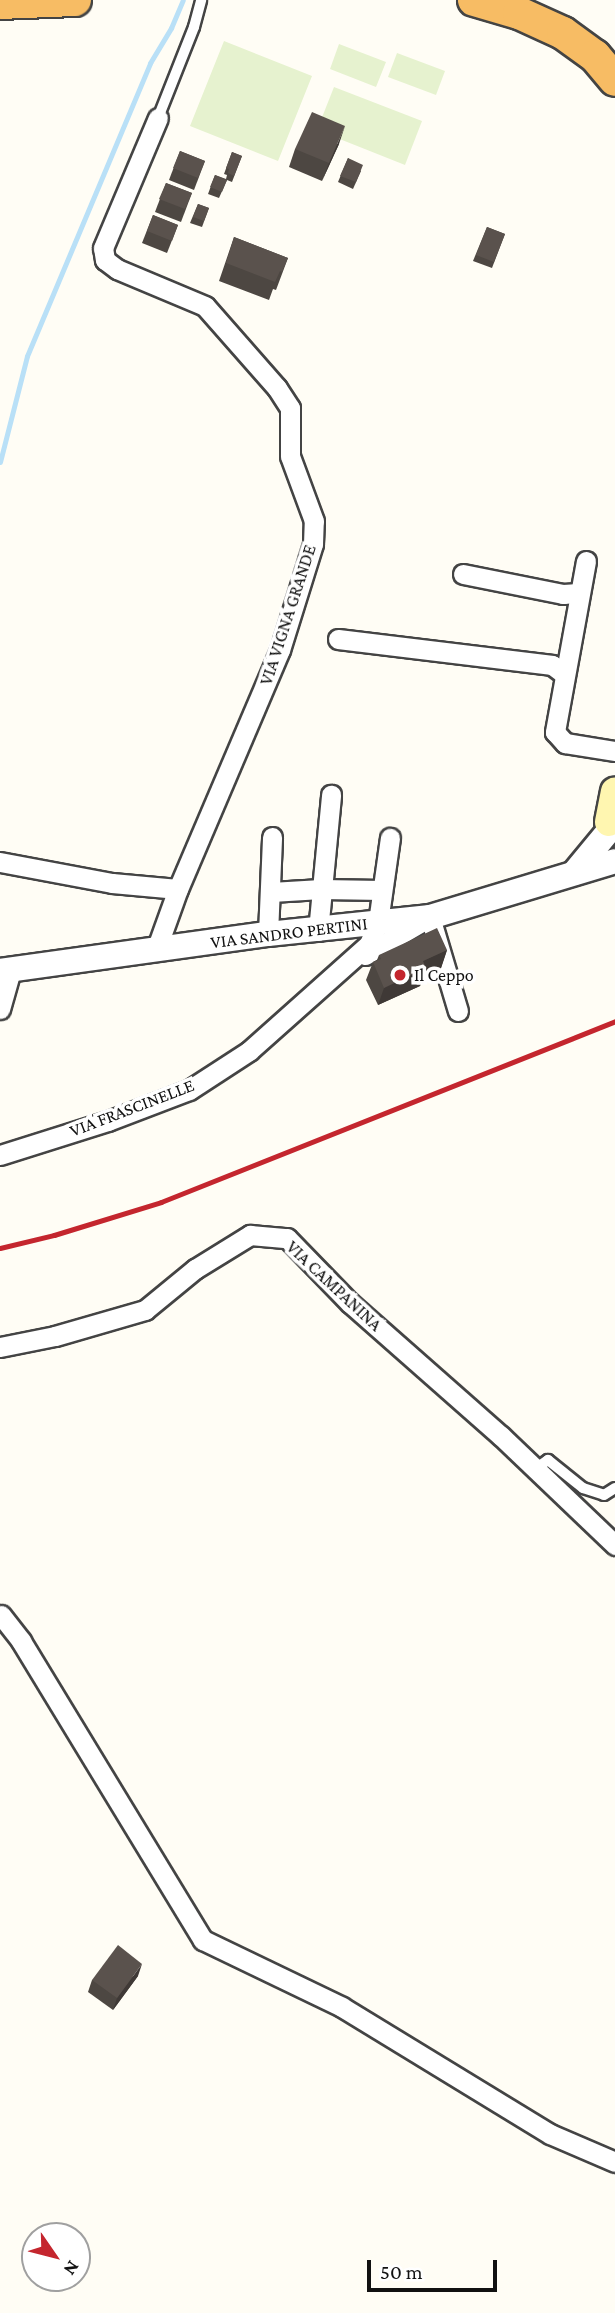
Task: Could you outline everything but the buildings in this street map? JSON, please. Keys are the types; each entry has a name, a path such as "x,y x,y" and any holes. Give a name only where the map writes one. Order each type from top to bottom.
{"highway":[{"path":"0,3 75,0"},
{"path":"474,0 519,13 563,33 595,56 615,80"}],"main road":[{"path":"611,830 615,792"}],"street":[{"name":"VIA VIGNA GRANDE","path":"156,950 178,889 280,650 313,544 314,521 290,456 290,408 277,388 205,306 117,269 105,260 103,248 158,118"},
{"path":"586,561 555,732 565,743 615,751"},
{"path":"463,575 563,594 579,593"},
{"path":"338,639 552,664 564,674"},
{"path":"331,795 321,889 327,930 348,935 353,959"},
{"path":"574,873 611,830"},
{"path":"268,934 272,837"},
{"name":"VIA FRASCINELLE","path":"353,959 372,923 383,890 390,838"},
{"name":"VIA SANDRO PERTINI","path":"6,971 268,934 327,930 430,917 615,861"},
{"path":"0,862 112,883 178,889"},
{"path":"271,892 321,889 383,890"},
{"path":"430,917 458,1011"},
{"name":"VIA FRASCINELLE","path":"0,1155 108,1121 189,1090 249,1051 353,959 430,917"},
{"path":"0,1009 6,971"},
{"name":"VIA CAMPANINA","path":"0,1347 55,1336 145,1310 195,1269 250,1235 287,1238 350,1303 535,1469 615,1545"},
{"path":"0,1615 21,1641 202,1940 342,2007 550,2134 615,2162"}],"lane":[{"name":"VIA VIGNA GRANDE","path":"158,118 194,27 201,0"},
{"path":"535,1469 548,1460 583,1488 604,1495 615,1488"}],"green space":[{"path":"224,41 312,76 278,161 190,126"},
{"path":"339,44 386,62 376,87 330,69"},
{"path":"397,53 445,71 436,95 388,77"},
{"path":"334,87 422,121 405,165 317,130"}],"waterway":[{"path":"0,462 27,356 150,63 171,28 183,0"}],"railway":[{"path":"0,1248 54,1235 161,1202 615,1021"}],"place":[{"name":"Il Ceppo","path":"400,975"}]}
